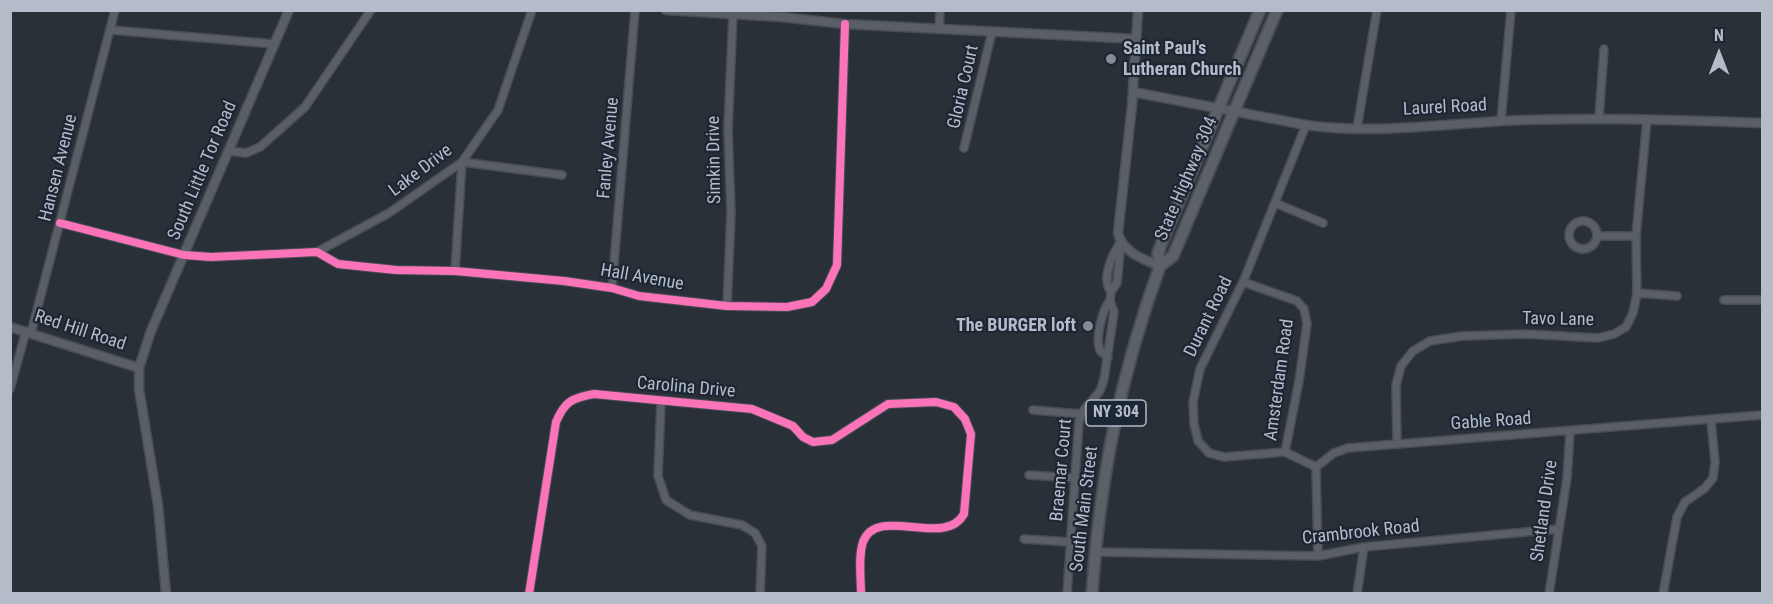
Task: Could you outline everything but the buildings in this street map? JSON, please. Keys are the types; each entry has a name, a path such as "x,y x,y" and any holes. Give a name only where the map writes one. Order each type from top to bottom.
{"main road":[{"name":"State Highway 304","path":"1160,266 1159,250 1260,10"},
{"name":"State Highway 304","path":"1160,266 1173,256 1276,10"},
{"name":"South Main Street","path":"1092,594 1102,486 1118,404 1136,336 1160,266"}],"street":[{"name":"Hansen Avenue","path":"10,389 60,224 115,10"},
{"name":"South Little Tor Road","path":"166,594 163,546 139,389 139,368 147,340 289,10"},
{"path":"230,151 246,153 260,147 304,107 371,10"},
{"name":"Lake Drive","path":"317,252 389,213 462,162 498,110 532,10"},
{"name":"Fanley Avenue","path":"612,288 635,10"},
{"path":"666,10 732,15 782,14 845,24 1137,39"},
{"path":"939,29 940,10"},
{"path":"1138,10 1133,92 1118,230 1121,242 1135,254 1160,266"},
{"path":"1357,128 1377,10"},
{"path":"1501,122 1511,10"},
{"name":"Simkin Drive","path":"727,306 731,213 728,129 732,15"},
{"name":"Hall Avenue","path":"60,224 184,255 211,257 317,252 338,264 564,281 612,288 639,296 727,306 787,307 812,302 826,289 837,265 845,24"},
{"path":"111,30 275,44"},
{"name":"Gloria Court","path":"964,148 992,32"},
{"path":"1599,118 1604,49"},
{"name":"Laurel Road","path":"1133,92 1306,125 1357,128 1431,127 1599,118 1762,123"},
{"name":"Tavo Lane","path":"1397,443 1396,384 1401,366 1413,351 1430,341 1462,336 1525,334 1598,338 1614,334 1626,327 1633,313 1637,293 1636,236 1647,119"},
{"name":"Durant Road","path":"1285,452 1224,457 1209,453 1198,441 1194,424 1193,402 1200,369 1243,282 1306,125"},
{"path":"455,271 462,162 562,175"},
{"path":"1275,202 1323,223"},
{"path":"1584,221 1593,225 1598,236 1594,245 1583,250 1573,246 1568,235 1572,226 1584,221"},
{"path":"1598,236 1636,236"},
{"path":"1110,301 1114,312 1108,357 1101,352 1099,345 1102,315 1110,301 1111,292 1108,285 1110,263 1121,242"},
{"name":"Amsterdam Road","path":"1243,282 1297,301 1305,309 1307,324 1285,452"},
{"path":"1637,293 1677,296"},
{"path":"1724,300 1762,300"},
{"name":"Red Hill Road","path":"10,327 139,368"},
{"name":"Braemar Court","path":"1067,594 1081,414 1101,388 1108,357"},
{"name":"Carolina Drive","path":"529,594 556,422 562,408 575,398 594,394 752,409 793,426 803,437 813,442 832,440 888,404 936,402 954,407 965,419 971,434 965,507 962,518 956,524 946,528 889,526 872,530 862,546 861,594"},
{"path":"661,400 658,476 666,500 690,515 742,525 754,533 762,546 760,594"},
{"path":"1033,410 1081,414"},
{"name":"Gable Road","path":"1316,467 1334,453 1348,448 1762,415"},
{"path":"1664,594 1677,518 1685,502 1705,488 1713,478 1715,462 1711,420"},
{"name":"Shetland Drive","path":"1549,594 1567,478 1570,432"},
{"path":"1285,452 1316,467 1318,556"},
{"path":"1029,475 1075,478"},
{"name":"Crambrook Road","path":"1095,552 1318,556 1364,547 1558,529"},
{"path":"1024,539 1071,543"},
{"path":"1357,594 1364,547"}],"cycle path":[{"path":"60,223 184,255 211,257 317,252 338,264 564,281 612,288 639,296 727,306 787,307 812,302 826,289 837,265 845,24"},
{"path":"529,594 556,422 566,405 575,399 594,394 752,409 793,426 803,437 813,442 832,440 888,404 936,402 954,407 965,419 971,434 964,514 955,524 942,528 896,526 871,531 861,548 861,594"}],"place":[{"name":"Saint Paul's Lutheran Church","path":"1111,59"},
{"name":"The BURGER loft","path":"1088,326"}]}
